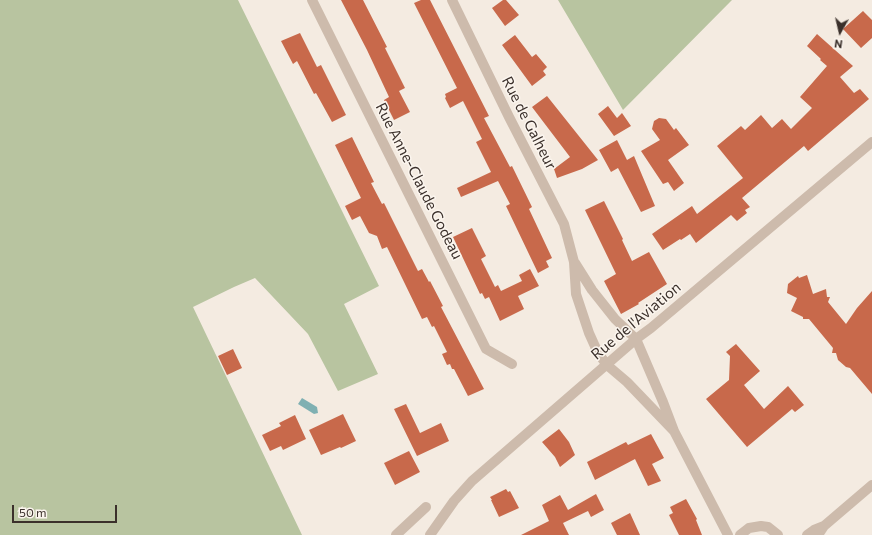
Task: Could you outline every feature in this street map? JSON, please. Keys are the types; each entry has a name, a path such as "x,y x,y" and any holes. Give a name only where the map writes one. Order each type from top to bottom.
{"street":[{"name":"Rue Anne-Claude Godeau","path":"312,0 486,349 512,364"},
{"name":"Rue de Galheur","path":"452,0 509,117 564,224 574,262 576,294 589,333 598,353 607,365 627,382 674,431"},
{"name":"Rue de l'Aviation","path":"430,535 454,501 472,481 636,339 872,142"},
{"name":"Rue de Galheur","path":"574,262 592,290 615,319 636,339"},
{"path":"636,339 664,402 674,431 728,535"},
{"path":"818,535 824,526 872,485"},
{"path":"396,535 426,507"},
{"path":"740,535 749,528 761,526 768,527 778,535"},
{"path":"807,535 824,526"}],"green space":[{"path":"0,0 238,0 379,286 344,304 378,374 338,391 308,334 255,278 193,307 302,535 0,535"},
{"path":"558,0 732,0 623,110"}],"water":[{"path":"302,398 317,407 318,413 314,414 298,404"}],"building":[{"path":"341,0 363,0 387,47 385,48 405,88 399,91 410,112 394,120 384,100 389,97"},
{"path":"421,0 430,0 489,116 484,118 510,167 512,166 532,207 529,209 552,258 546,261 549,267 538,273 506,206 510,204 498,181 461,197 457,188 491,172 476,142 482,139 463,101 450,108 445,98 445,94 457,88 414,3"},
{"path":"503,0 506,0 519,15 505,26 492,8"},
{"path":"863,11 872,20 872,38 861,48 843,29"},
{"path":"300,33 317,67 321,65 346,115 332,122 316,93 314,94 297,61 293,64 281,41"},
{"path":"817,34 853,66 840,77 854,93 860,89 869,99 808,151 804,146 742,198 750,207 745,210 747,213 737,221 731,215 696,243 690,234 663,250 652,234 692,206 697,214 743,178 717,146 741,126 745,130 761,115 772,128 782,119 791,129 812,108 800,97 827,66 807,46"},
{"path":"515,35 532,57 536,54 547,67 543,71 546,75 532,86 502,45"},
{"path":"547,96 598,160 582,169 557,178 554,169 570,157 532,107"},
{"path":"608,106 617,118 622,113 631,126 614,136 598,114"},
{"path":"659,118 666,119 674,130 676,128 689,145 668,160 684,183 674,191 668,182 663,184 641,151 660,140 652,129 654,121"},
{"path":"352,137 374,182 371,183 382,204 384,203 418,271 422,269 429,282 430,281 443,306 441,307 484,389 468,396 454,369 452,369 450,364 447,365 442,354 447,352 434,326 432,327 427,317 422,319 387,247 382,249 377,236 369,233 360,216 352,220 345,206 361,198 335,145"},
{"path":"617,140 627,160 634,156 655,206 641,212 618,168 611,172 599,150"},
{"path":"604,201 632,261 649,252 667,284 638,303 639,304 621,314 604,281 616,274 585,210"},
{"path":"472,228 486,256 481,259 495,287 498,285 501,291 522,281 519,275 530,269 539,286 518,296 524,309 500,321 489,297 485,299 482,293 480,294 453,237"},
{"path":"807,275 813,294 826,289 827,297 830,297 828,302 846,324 857,308 872,291 872,394 850,368 846,367 838,360 836,353 832,353 833,348 809,319 803,319 803,317 791,311 797,298 787,293 788,284 798,276 799,278"},
{"path":"736,344 760,371 744,385 764,409 788,386 804,405 795,412 792,409 747,447 706,399 729,380 730,356 726,352"},
{"path":"233,349 242,368 227,375 218,356"},
{"path":"406,404 420,433 441,423 449,441 417,456 394,409"},
{"path":"343,414 356,441 321,455 309,430"},
{"path":"295,415 306,439 283,450 281,446 270,451 262,435 281,426 279,423"},
{"path":"559,429 569,442 575,455 560,467 555,457 542,442"},
{"path":"651,434 664,458 652,464 661,481 648,486 635,459 595,480 587,462 626,442 628,445"},
{"path":"409,451 420,472 395,485 384,463"},
{"path":"506,489 508,492 510,491 519,508 499,517 490,497"},
{"path":"596,494 604,510 591,517 588,511 563,523 569,535 521,535 549,521 542,505 560,495 568,510"},
{"path":"686,499 697,519 696,520 702,535 679,535 669,515 673,513 670,507"},
{"path":"630,513 640,535 617,535 611,523"}]}
